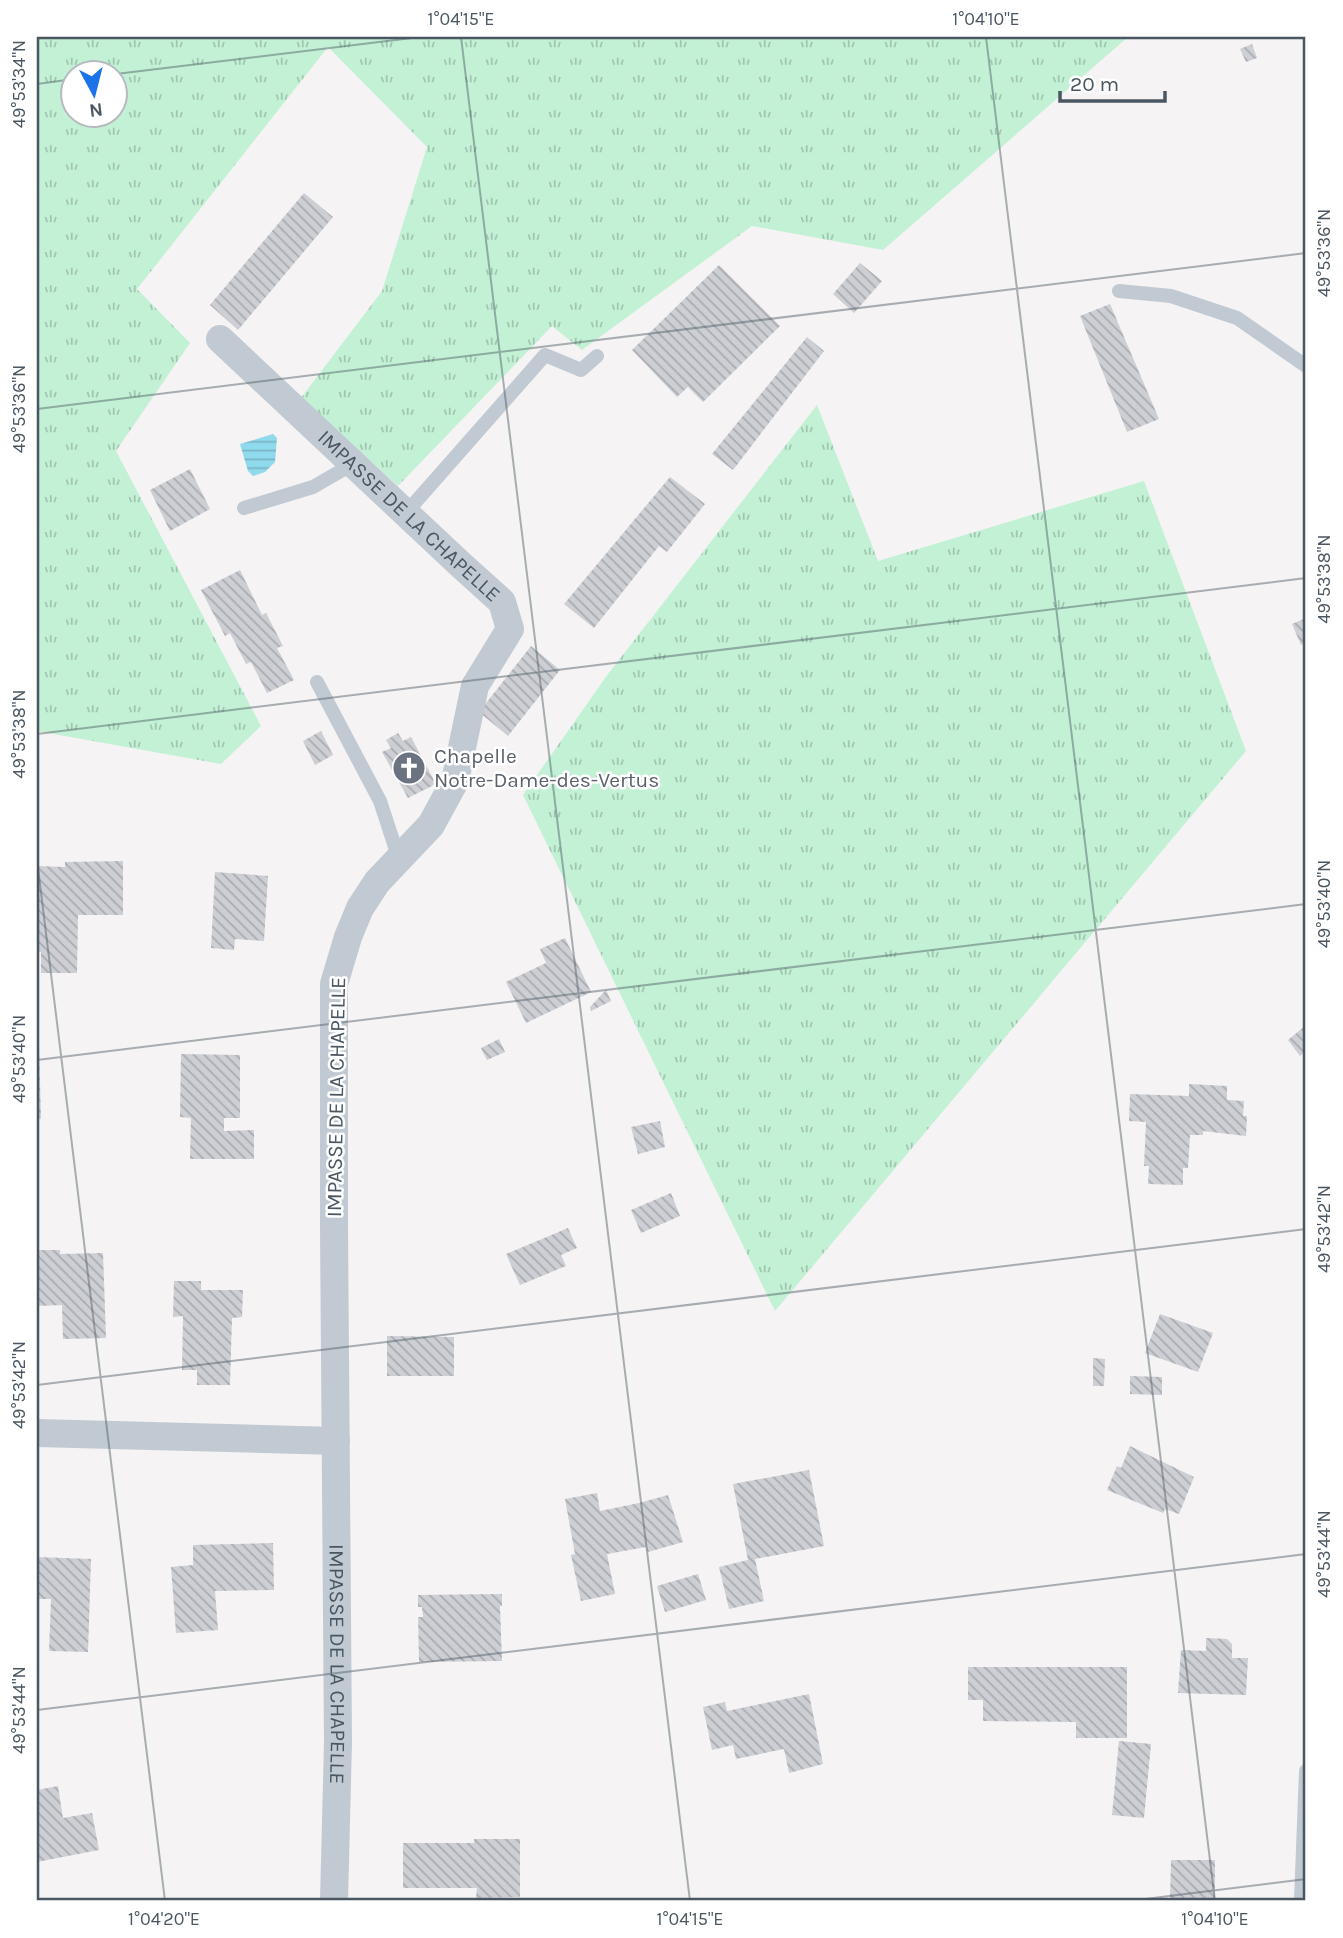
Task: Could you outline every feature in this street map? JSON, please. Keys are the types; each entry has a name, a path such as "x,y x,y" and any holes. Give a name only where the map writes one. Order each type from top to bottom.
{"street":[{"name":"IMPASSE DE LA CHAPELLE","path":"220,339 502,602 510,629 475,687 455,781 431,825 377,882 360,908 334,984 338,1742 334,1901"},
{"path":"37,1433 336,1441"}],"lane":[{"path":"1119,291 1171,296 1237,318 1306,366"},
{"path":"405,514 545,355 581,370 597,356"},
{"path":"244,508 313,487 353,464"},
{"path":"317,682 380,801 399,859"},
{"path":"1301,1901 1306,1771"}],"green space":[{"path":"37,37 1128,37 883,250 752,226 582,350 552,326 398,486 301,398 382,291 427,147 328,47 137,289 190,343 116,451 261,726 221,764 37,731"},
{"path":"817,405 878,561 1144,481 1246,751 775,1311 523,795 608,674"}],"water":[{"path":"273,434 277,438 275,462 265,472 253,476 248,471 240,444"}],"building":[{"path":"1252,44 1257,58 1246,62 1240,49"},
{"path":"304,193 333,217 238,330 210,305"},
{"path":"860,263 882,281 854,313 833,294"},
{"path":"719,265 780,326 703,402 688,387 677,397 632,350"},
{"path":"1110,304 1159,419 1127,432 1080,316"},
{"path":"807,337 824,351 733,470 712,454"},
{"path":"190,469 210,509 170,531 150,490"},
{"path":"670,477 705,504 667,552 659,546 594,628 564,604"},
{"path":"240,570 262,615 266,613 283,646 277,648 294,680 267,693 251,662 246,664 230,633 225,636 201,590"},
{"path":"1306,618 1306,642 1301,645 1292,624"},
{"path":"531,646 560,670 508,736 479,712"},
{"path":"321,731 333,755 315,765 303,741"},
{"name":"Chapelle Notre-Dame-des-Vertus","path":"398,733 403,741 411,737 436,784 408,798 382,752 391,748 386,740"},
{"path":"123,861 123,915 78,915 77,973 41,973 41,952 37,952 37,866 65,867 65,862"},
{"path":"215,872 268,876 264,941 235,939 234,950 211,948"},
{"path":"565,938 591,992 526,1023 506,982 546,963 540,949"},
{"path":"606,990 611,1001 591,1011 590,1007"},
{"path":"1306,1025 1306,1051 1300,1056 1288,1040"},
{"path":"499,1039 505,1052 487,1060 481,1048"},
{"path":"39,1045 41,1119 37,1119"},
{"path":"181,1054 240,1055 240,1118 224,1118 224,1131 254,1130 254,1159 190,1159 191,1118 180,1117"},
{"path":"1189,1084 1227,1086 1227,1100 1244,1101 1243,1116 1247,1116 1246,1136 1203,1131 1203,1135 1190,1135 1188,1168 1183,1168 1183,1185 1148,1184 1149,1166 1144,1166 1146,1122 1129,1121 1130,1094 1189,1096"},
{"path":"660,1121 665,1147 638,1154 631,1127"},
{"path":"671,1193 680,1216 641,1233 631,1210"},
{"path":"568,1228 577,1248 561,1255 566,1266 520,1285 506,1254"},
{"path":"37,1250 60,1250 60,1254 103,1253 106,1338 63,1339 62,1305 37,1306"},
{"path":"174,1281 201,1281 201,1290 243,1290 242,1317 232,1318 230,1385 197,1385 197,1370 182,1370 183,1316 173,1317"},
{"path":"1160,1314 1213,1333 1198,1372 1145,1353"},
{"path":"387,1336 454,1337 454,1376 387,1376"},
{"path":"1093,1358 1105,1359 1104,1386 1093,1386"},
{"path":"1130,1376 1162,1377 1162,1395 1130,1394"},
{"path":"1130,1446 1194,1477 1179,1514 1165,1509 1163,1513 1107,1490 1117,1466 1121,1468"},
{"path":"809,1470 824,1546 755,1559 764,1601 729,1609 719,1567 748,1560 733,1484"},
{"path":"597,1493 600,1511 668,1495 683,1542 648,1552 646,1547 607,1554 615,1594 581,1601 571,1555 575,1554 565,1499"},
{"path":"273,1543 274,1590 215,1591 218,1630 176,1633 171,1567 193,1565 193,1545"},
{"path":"37,1557 91,1559 88,1652 49,1651 51,1599 37,1599"},
{"path":"698,1574 706,1600 665,1612 657,1586"},
{"path":"502,1594 502,1661 419,1662 418,1617 423,1617 422,1607 418,1607 418,1595"},
{"path":"1206,1638 1227,1639 1232,1644 1232,1658 1248,1658 1246,1695 1178,1693 1181,1650 1206,1651"},
{"path":"968,1667 1127,1667 1127,1738 1076,1738 1076,1722 983,1721 983,1700 968,1700"},
{"path":"809,1694 823,1764 789,1773 784,1749 736,1759 733,1745 712,1750 703,1707 725,1702 727,1711"},
{"path":"1119,1741 1151,1744 1144,1818 1112,1815"},
{"path":"58,1786 63,1818 92,1813 99,1850 37,1862 37,1790"},
{"path":"474,1839 520,1839 520,1897 476,1898 477,1888 403,1888 403,1843 474,1843"},
{"path":"1171,1860 1215,1860 1215,1901 1170,1901"}],"place":[{"name":"Chapelle Notre-Dame-des-Vertus","path":"409,768"}]}
